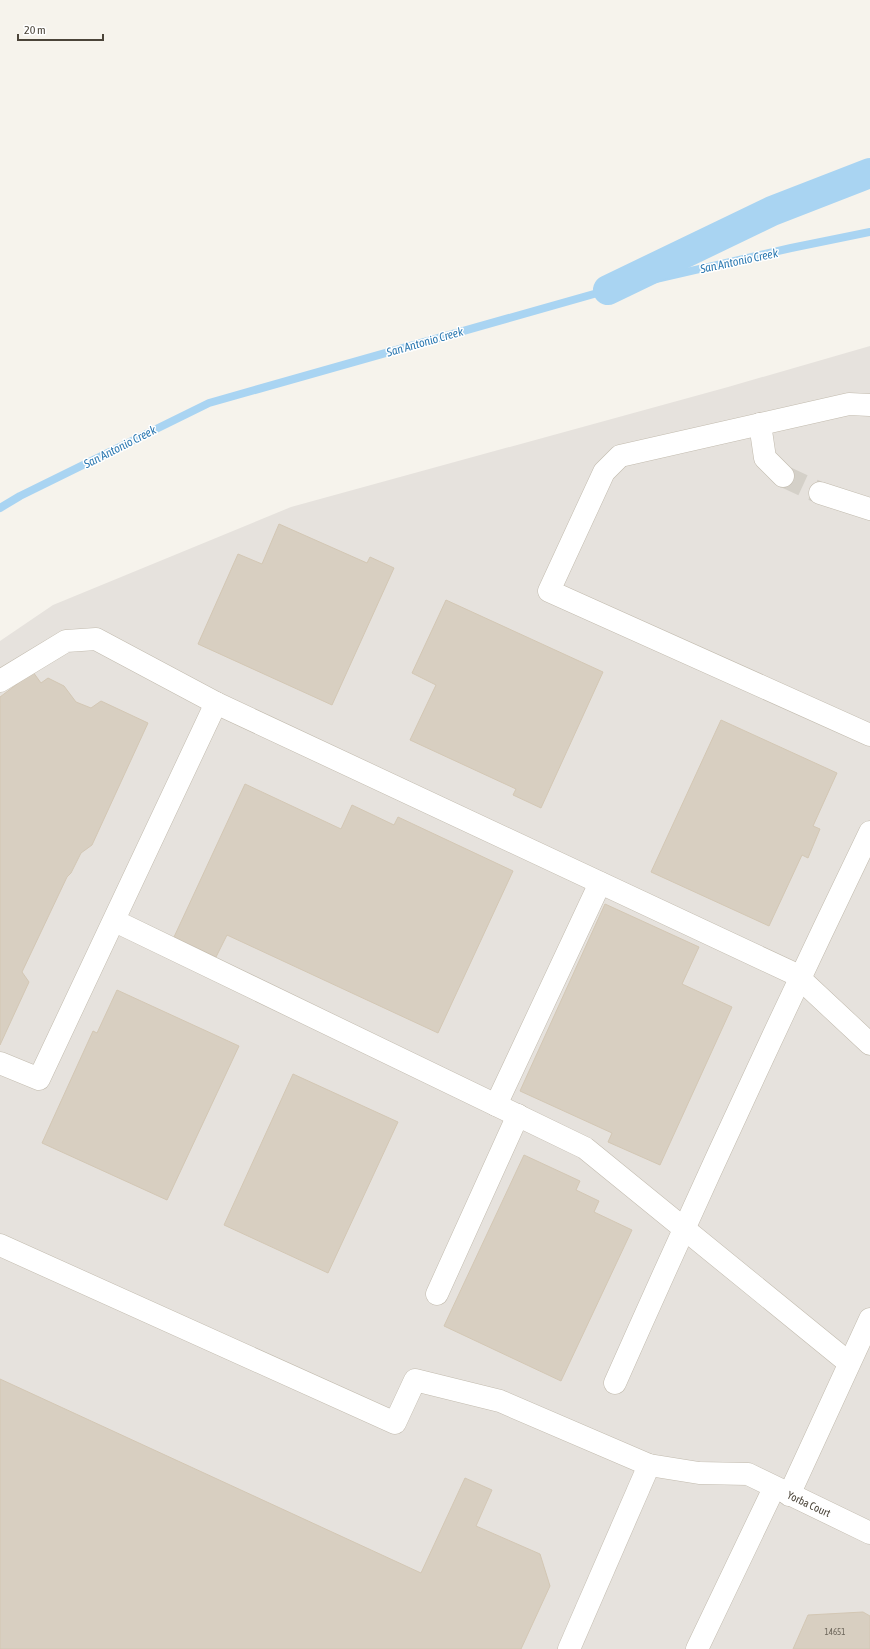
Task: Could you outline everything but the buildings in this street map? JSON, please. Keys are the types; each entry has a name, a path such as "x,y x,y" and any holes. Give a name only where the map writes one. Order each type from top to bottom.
{"street":[{"path":"870,405 849,404 620,456 604,472 549,591 870,735"},
{"path":"760,424 765,458 783,476"},
{"path":"820,493 870,509"},
{"path":"0,681 66,641 96,639 216,703 795,974 870,1044"},
{"path":"0,1063 39,1079 115,921 216,703"},
{"path":"615,1383 684,1228 870,832"},
{"path":"496,1105 600,883"},
{"path":"115,921 585,1148 849,1363"},
{"path":"437,1294 518,1115"},
{"path":"0,1245 395,1423 415,1380 500,1401 650,1465 569,1649"},
{"path":"697,1649 849,1363 870,1319"},
{"name":"Yorba Court","path":"650,1465 699,1473 748,1474 870,1533"}],"shaded area":[{"path":"870,346 870,1649 0,1649 0,641 53,605 291,507 728,387"}],"waterway":[{"path":"608,290 772,211 870,173"},
{"name":"San Antonio Creek","path":"0,508 20,496 209,403 608,290 791,248 870,232"}],"tunnel":[{"path":"783,476 820,493"}]}
